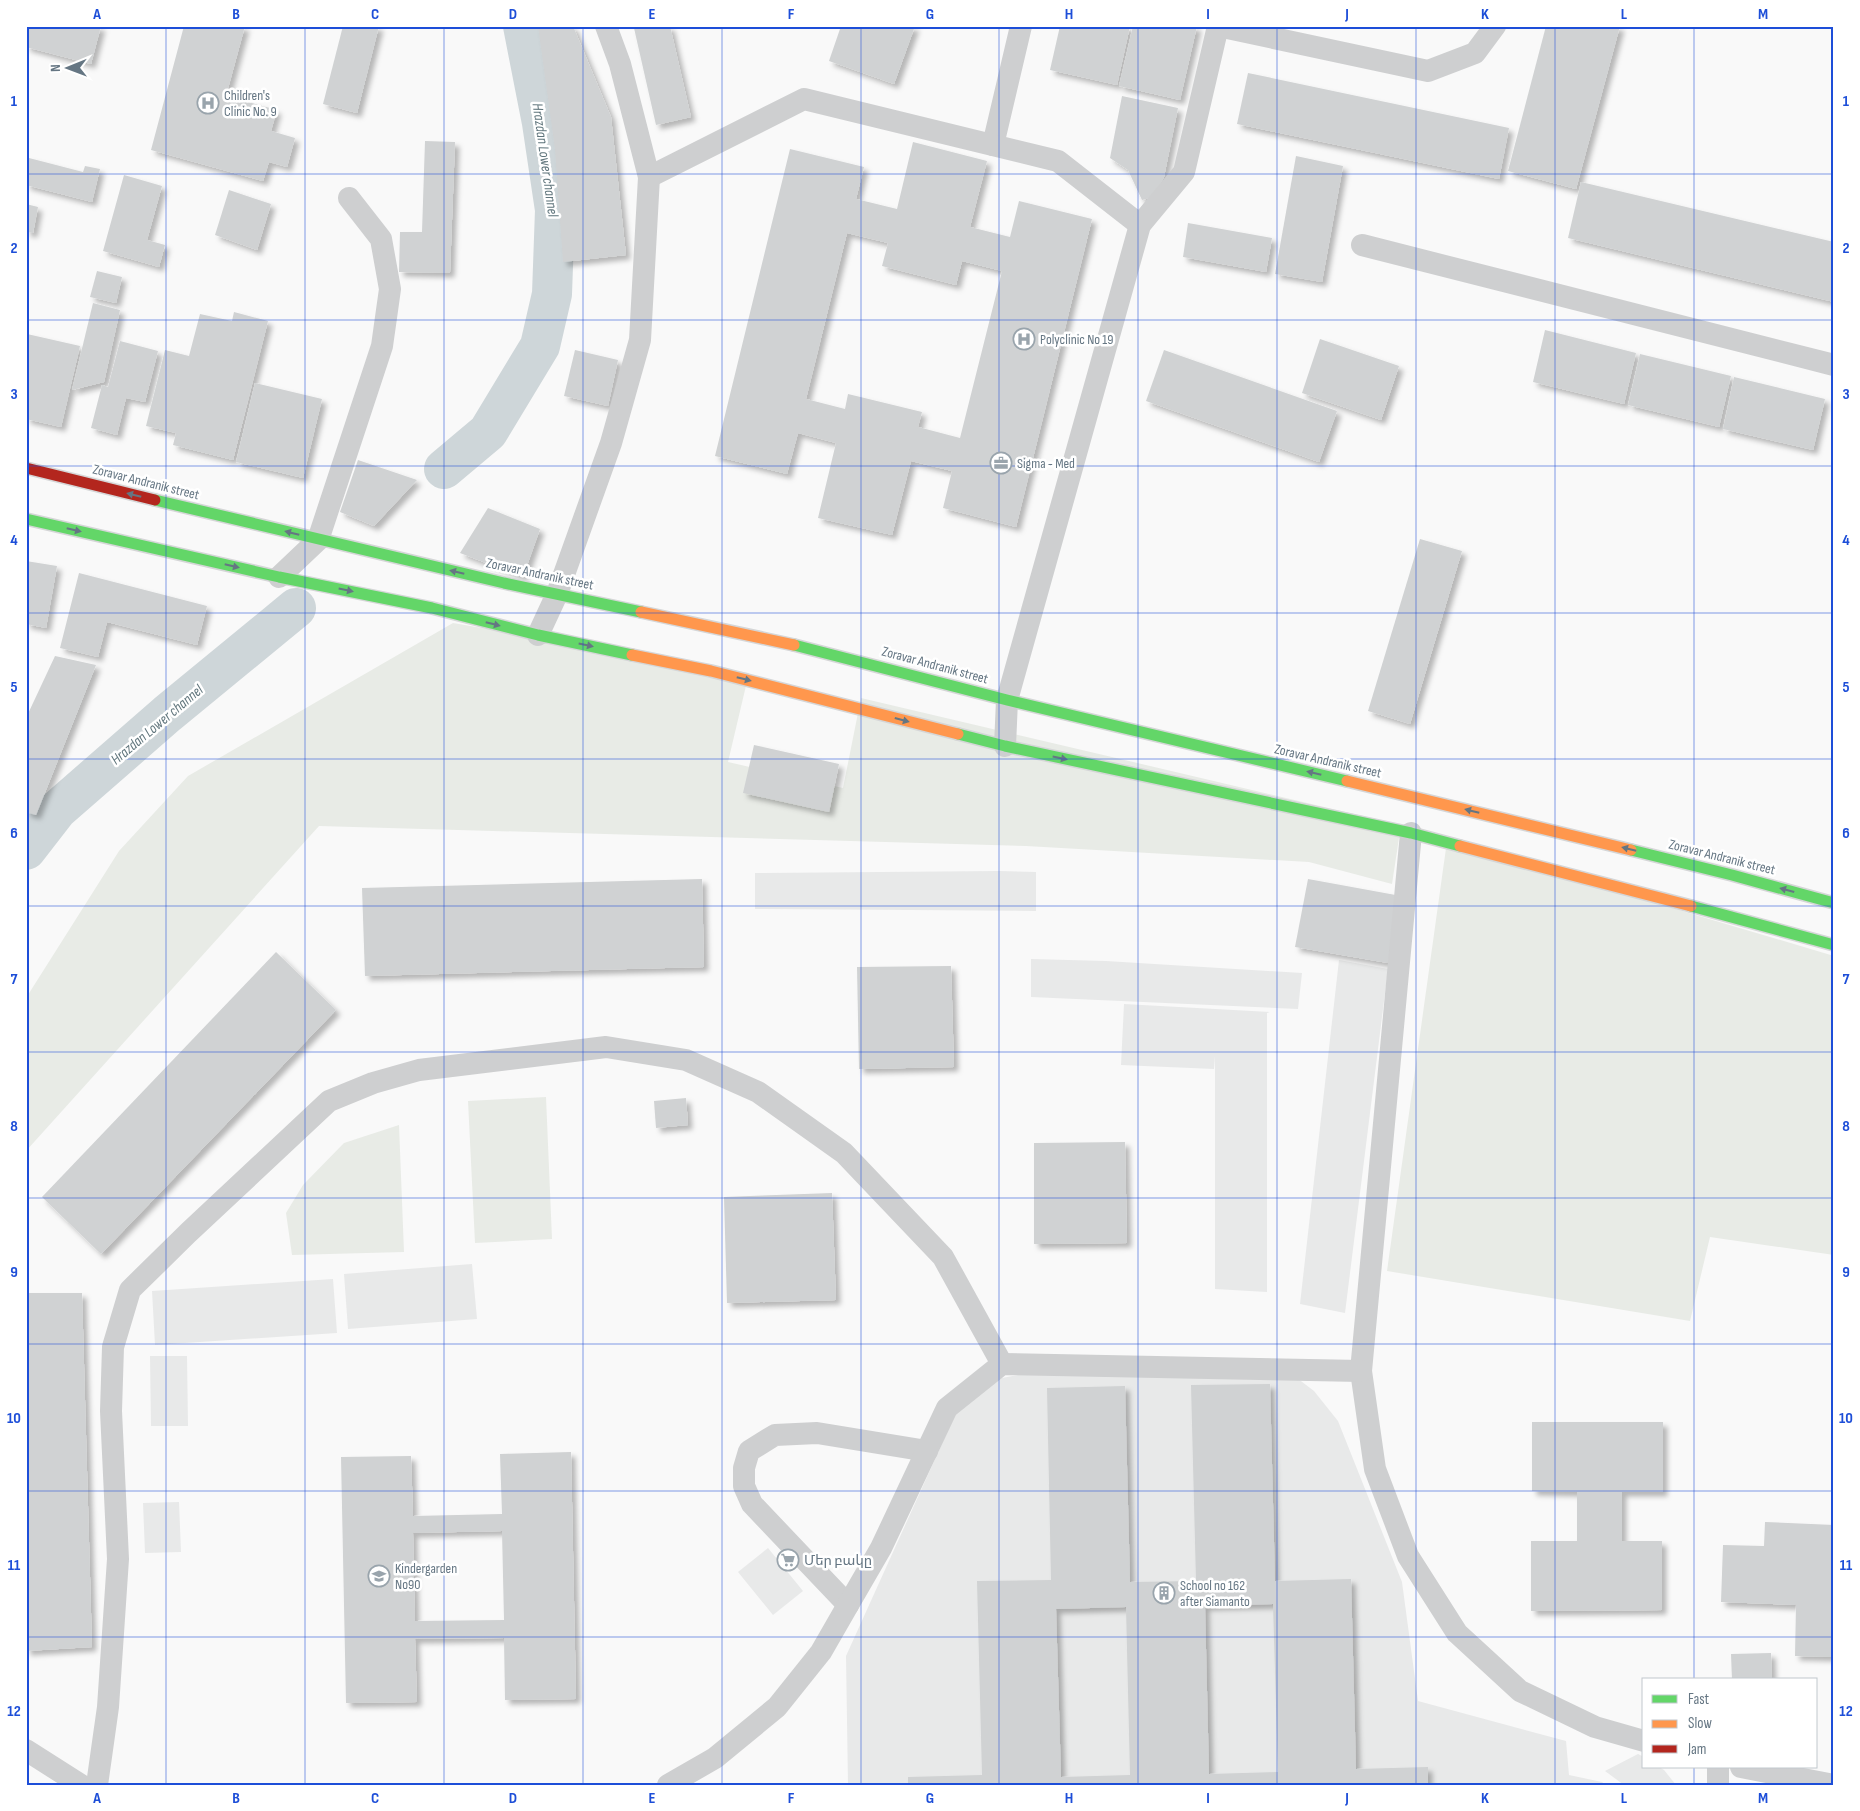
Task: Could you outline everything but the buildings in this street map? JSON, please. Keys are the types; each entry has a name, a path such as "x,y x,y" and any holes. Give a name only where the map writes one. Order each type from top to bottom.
{"main road":[{"name":"Zoravar Andranik street","path":"26,468 318,540 557,594 788,643 1007,700 1418,802 1732,874 1834,903"},
{"path":"26,519 279,577 432,608 538,635 711,671 1005,746 1412,829 1834,945"}],"lane":[{"path":"538,635 557,594 611,443 640,340 649,177 620,64 606,26"},
{"path":"993,144 1022,26"},
{"path":"1005,746 1007,700 1140,225 1184,172 1218,26 1428,71 1475,53 1495,26"},
{"path":"649,177 804,99 1058,161 1140,225"},
{"path":"279,577 318,540 382,346 390,289 381,240 349,198"},
{"path":"1362,246 1834,365"},
{"path":"1412,829 1361,1371 1375,1468 1408,1556 1457,1633 1520,1691 1595,1727 1642,1740"},
{"path":"97,1785 108,1707 118,1559 111,1411 113,1347 130,1290 188,1232 329,1100 374,1082 419,1070 606,1047 686,1060 758,1092 844,1153 943,1257 1002,1364"},
{"path":"668,1785 715,1758 778,1707 822,1652 881,1548 947,1408 1002,1364 1361,1371"},
{"path":"848,1605 752,1504 744,1486 744,1468 749,1451 775,1435 817,1433 926,1451"},
{"path":"26,1750 80,1785"},
{"path":"1718,1768 1718,1785"},
{"path":"1746,1768 1834,1785"}],"shaded area":[{"path":"453,623 749,673 728,762 843,788 861,698 1401,825 1392,884 1309,862 1026,846 319,826 26,1151 26,998 119,851 188,776"},
{"path":"1447,841 1834,956 1834,1255 1710,1237 1690,1321 1387,1271"},
{"path":"1036,872 1036,911 755,909 755,873"},
{"path":"1031,959 1106,961 1302,973 1298,1009 1031,997"},
{"path":"1339,960 1388,969 1345,1313 1300,1304"},
{"path":"1124,1004 1270,1012 1267,1013 1267,1292 1215,1289 1215,1056 1214,1069 1121,1065"},
{"path":"546,1097 552,1239 475,1243 468,1101"},
{"path":"399,1125 404,1252 292,1255 286,1213 303,1185 344,1143"},
{"path":"472,1264 477,1319 348,1329 344,1274"},
{"path":"333,1279 337,1333 155,1345 152,1291"},
{"path":"150,1356 187,1356 188,1426 151,1426"},
{"path":"1018,1375 1293,1375 1314,1391 1338,1421 1402,1582 1418,1701 1566,1741 1569,1775 1602,1782 1606,1785 848,1785 846,1656 955,1415 991,1380"},
{"path":"179,1502 181,1552 145,1553 143,1503"},
{"path":"768,1548 803,1591 773,1615 738,1572"},
{"path":"1638,1754 1642,1756 1642,1768 1661,1768 1676,1785 1624,1785 1605,1771"}],"waterway":[{"name":"Hrazdan Lower channel","path":"444,469 488,432 540,346 552,294 555,210 542,123 523,26"},
{"name":"Hrazdan Lower channel","path":"26,850 57,810 167,714 296,608"}],"traffic: fast":[{"path":"155,500 504,583 641,612"},
{"path":"26,519 279,577 432,608 538,635 632,655"},
{"path":"794,645 1007,700 1347,781"},
{"path":"958,734 1005,746 1411,833 1460,846"},
{"path":"1631,850 1834,903"},
{"path":"1691,906 1834,945"}],"traffic: slow":[{"path":"641,612 794,645"},
{"path":"632,655 711,671 958,734"},
{"path":"1347,781 1631,850"},
{"path":"1460,846 1691,906"}],"traffic: jam":[{"path":"26,468 155,500"}],"place":[{"name":"Children's Clinic No. 9","path":"208,103"},
{"name":"Polyclinic No 19","path":"1024,339"},
{"name":"Sigma - Med","path":"1001,463"},
{"name":"Մեր բակը","path":"788,1560"},
{"name":"Kindergarden No90","path":"379,1576"},
{"name":"School no 162 after Siamanto","path":"1164,1593"}]}
